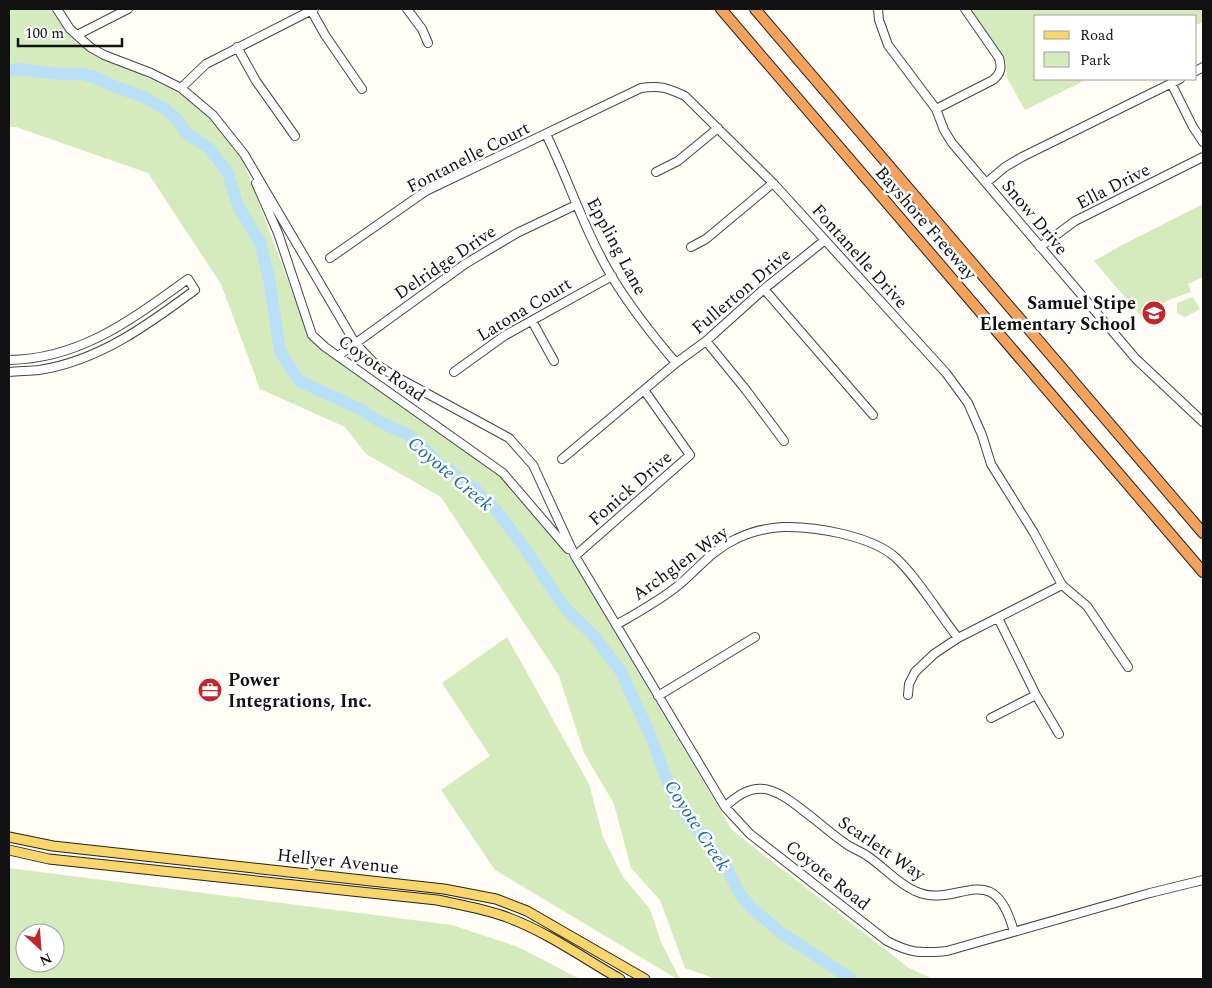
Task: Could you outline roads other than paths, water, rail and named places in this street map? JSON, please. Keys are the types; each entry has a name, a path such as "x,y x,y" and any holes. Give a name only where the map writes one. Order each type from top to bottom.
{"highway":[{"name":"Bayshore Freeway","path":"721,9 1203,572"},
{"name":"Bayshore Freeway","path":"756,9 1203,533"}],"main road":[{"name":"Hellyer Avenue","path":"9,837 53,846 470,893 496,899 527,911 645,979"},
{"name":"Hellyer Avenue","path":"9,850 49,858 437,900 489,911 503,916 549,938 620,979"},
{"path":"269,870 269,883"},
{"path":"549,938 555,927"}],"street":[{"name":"Coyote Road","path":"57,9 70,29 90,47 104,55 152,73 181,88 213,115 244,154 355,343 373,362 393,376 509,438 533,465 574,556 725,807 750,834 888,941 903,950 919,954 947,951 1150,893 1203,880"},
{"path":"77,35 128,9"},
{"path":"181,88 206,64 312,9 325,35 362,89"},
{"path":"407,9 422,29 428,43"},
{"name":"Snow Drive","path":"878,9 879,20 888,44 936,108 944,130 952,143 1136,359 1203,422"},
{"path":"936,108 993,80 1000,74 1002,66 999,58 965,9"},
{"path":"237,47 256,81 295,136"},
{"path":"986,183 1005,167 1022,157 1178,80"},
{"path":"1171,83 1193,127 1203,142"},
{"name":"Fontanelle Drive","path":"546,134 642,88 656,86 685,96 773,182 946,373 968,403 982,435 991,464 1034,533 1062,585"},
{"path":"656,172 678,161 718,128"},
{"name":"Eppling Lane","path":"546,134 576,205 612,276 644,324 676,363"},
{"name":"Fontanelle Court","path":"330,258 426,191 546,134"},
{"name":"Coyote Road","path":"244,154 278,233 312,335 338,356 504,473 574,556"},
{"name":"Ella Drive","path":"1040,247 1075,222 1203,157"},
{"path":"690,248 706,239 773,182"},
{"name":"Delridge Drive","path":"338,356 465,264 517,233 576,205"},
{"name":"Fullerton Drive","path":"562,459 825,240"},
{"name":"Latona Court","path":"454,372 504,336 612,276"},
{"path":"9,360 37,357 88,342 127,322 188,279 195,290 134,334 104,349 40,370 9,372"},
{"path":"764,289 873,415"},
{"path":"532,320 554,361"},
{"path":"706,340 784,441"},
{"name":"Fonick Drive","path":"574,556 690,455 644,390"},
{"name":"Archglen Way","path":"616,625 675,588 708,556 735,539 758,531 804,528 859,538 878,546 894,556 958,638"},
{"path":"908,694 909,684 915,672 934,654 958,638 1062,585 1087,606 1128,667"},
{"path":"998,618 1036,695 1059,734"},
{"path":"658,696 755,637"},
{"path":"991,718 1036,695"},
{"name":"Scarlett Way","path":"725,807 737,796 750,790 766,789 783,796 848,845 917,892 927,896 938,896 972,889 984,890 993,894 1005,906 1014,932"}],"waterway":[{"name":"Coyote Creek","path":"9,71 17,69 60,74 82,74 94,77 144,97 165,109 177,119 186,133 209,148 228,173 238,206 260,242 269,278 280,351 299,381 360,409 382,423 407,434 418,442 439,464 474,488 496,510 524,547 565,608 594,636 620,670 649,732 671,791 687,817 727,868 739,893 752,908 780,932 851,979"}],"place":[{"name":"Samuel Stipe Elementary School","path":"1154,313"},
{"name":"Power Integrations, Inc.","path":"210,690"}]}
